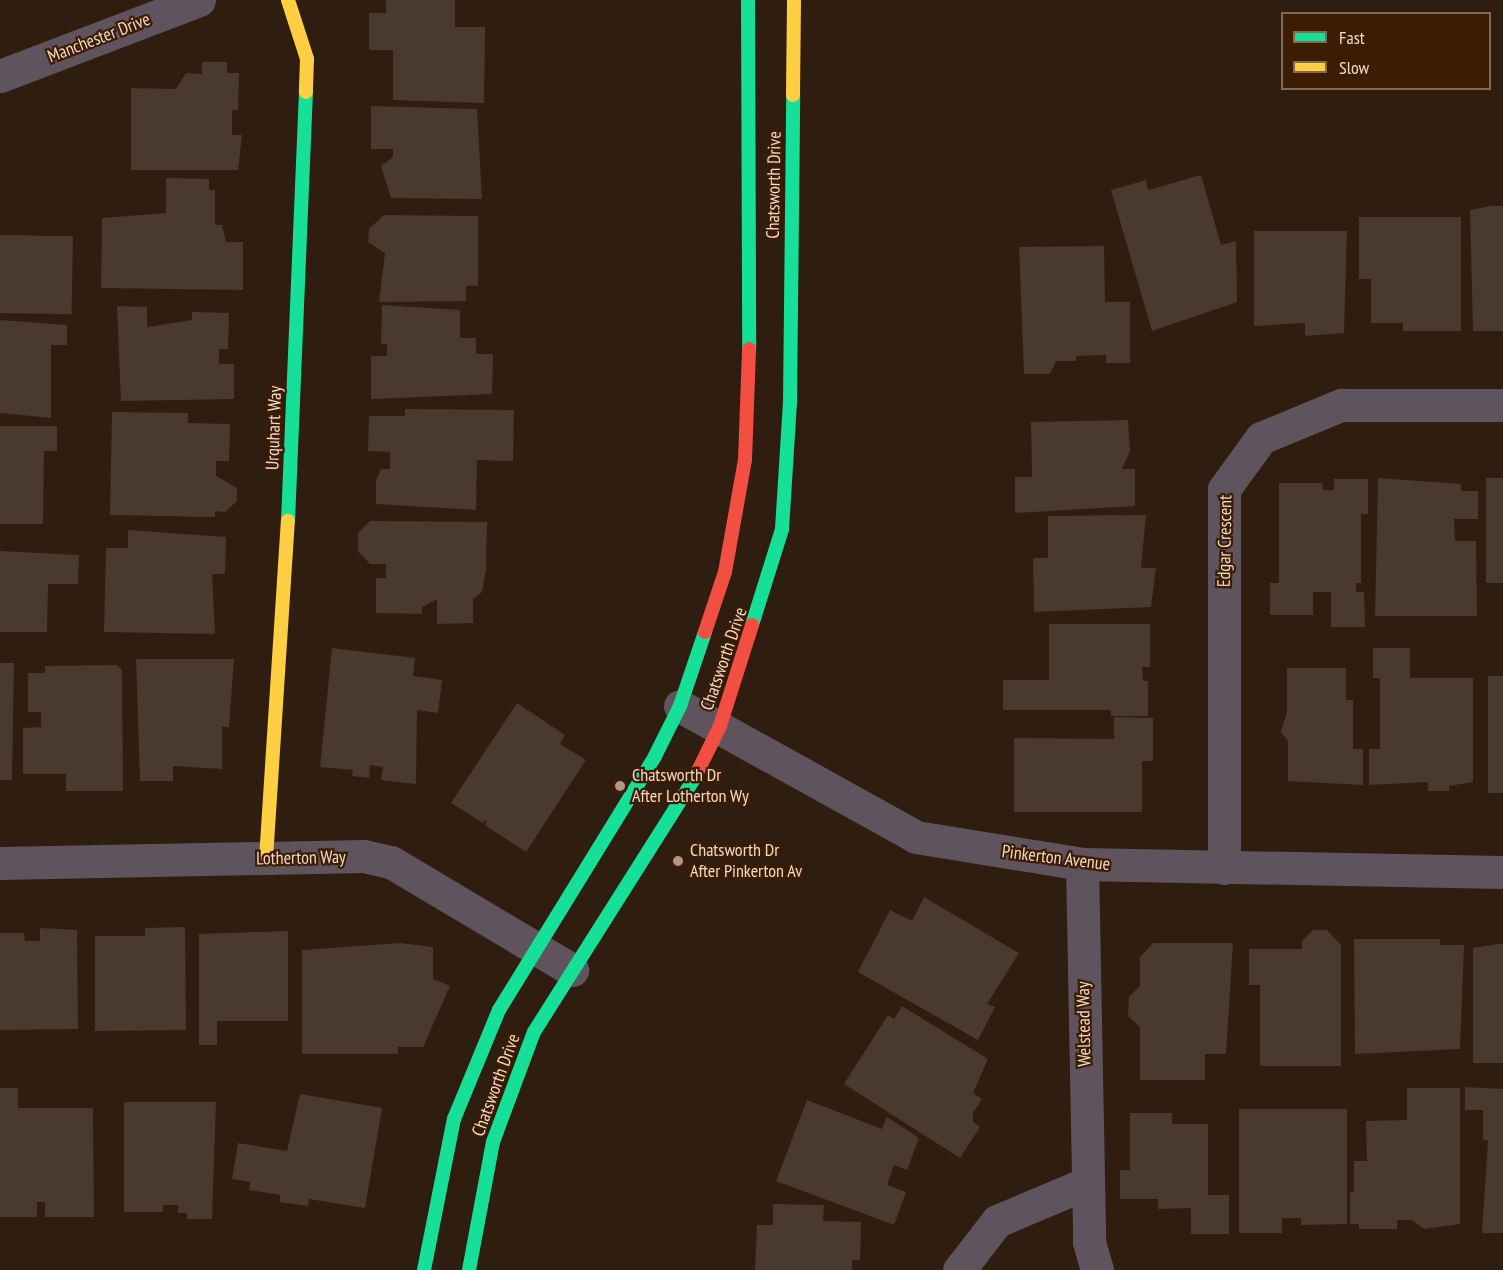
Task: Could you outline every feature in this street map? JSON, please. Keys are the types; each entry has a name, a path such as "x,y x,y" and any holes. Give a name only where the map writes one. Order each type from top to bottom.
{"street":[{"name":"Manchester Drive","path":"0,76 199,0"},
{"name":"Urquhart Way","path":"266,859 282,681 307,59 288,0"},
{"name":"Chatsworth Drive","path":"424,1270 454,1119 499,1010 535,947 627,808 680,706 725,572 745,460 748,0"},
{"name":"Chatsworth Drive","path":"469,1270 493,1142 534,1032 572,970 678,811 720,726 762,605 783,519 790,403 794,0"},
{"name":"Edgar Crescent","path":"1224,868 1224,489 1261,438 1341,405 1503,405"},
{"name":"Pinkerton Avenue","path":"680,706 720,726 916,837 1082,864 1503,872"},
{"name":"Lotherton Way","path":"0,863 364,856 391,862 572,970"},
{"name":"Welstead Way","path":"1082,864 1089,1242 1097,1270"},
{"path":"959,1270 997,1221 1087,1183"}],"building":[{"path":"386,0 455,0 455,27 485,27 484,103 393,100 393,50 369,50 369,13 386,13"},
{"path":"202,62 227,62 227,73 239,73 238,110 232,110 232,135 242,135 238,170 131,170 131,88 176,89 186,73 202,74"},
{"path":"371,106 477,109 482,199 391,198 381,166 393,157 393,149 371,149"},
{"path":"1201,175 1221,245 1236,241 1237,302 1152,331 1111,190 1146,180 1148,190"},
{"path":"166,178 209,179 209,190 215,190 215,225 222,225 226,242 243,242 243,290 101,288 102,218 166,213"},
{"path":"1503,206 1503,331 1473,331 1470,210"},
{"path":"384,215 478,216 478,286 466,286 466,301 379,302 385,253 368,242 369,229"},
{"path":"1359,217 1461,217 1461,331 1403,331 1403,323 1371,323 1371,279 1359,279"},
{"path":"1254,231 1347,231 1344,333 1305,336 1305,323 1254,326"},
{"path":"0,235 73,236 72,314 0,313"},
{"path":"1104,246 1105,302 1130,302 1130,363 1106,363 1106,355 1076,356 1076,361 1056,361 1050,374 1024,374 1019,247"},
{"path":"382,305 460,310 460,338 476,338 476,354 493,354 492,394 371,399 371,356 387,356 387,344 381,344"},
{"path":"117,306 147,307 147,327 192,320 192,312 229,313 228,349 219,349 219,364 234,364 234,399 121,401"},
{"path":"0,320 67,325 67,345 51,345 51,418 0,413"},
{"path":"405,409 514,410 513,461 477,460 476,510 376,504 376,480 381,469 390,469 390,452 368,451 369,416 405,416"},
{"path":"112,412 188,413 188,423 230,424 229,461 216,461 216,476 237,488 237,501 225,512 215,511 215,517 110,515"},
{"path":"1128,420 1130,451 1122,469 1135,469 1135,506 1015,513 1015,477 1032,477 1031,422"},
{"path":"0,426 57,426 57,451 44,451 43,524 0,524"},
{"path":"1378,478 1461,484 1461,491 1478,491 1478,519 1454,519 1455,541 1476,541 1477,616 1375,616"},
{"path":"1486,478 1503,478 1503,583 1486,583"},
{"path":"1334,479 1368,479 1368,514 1361,514 1361,583 1356,583 1356,592 1364,592 1365,627 1331,627 1331,592 1313,592 1313,615 1270,615 1270,583 1279,583 1279,483 1322,483 1323,490 1334,490"},
{"path":"1146,515 1141,568 1156,568 1151,607 1034,612 1033,558 1048,558 1048,516"},
{"path":"370,521 487,522 486,569 482,592 473,599 473,623 437,624 437,599 422,607 422,614 376,613 376,578 386,578 386,564 370,564 358,551 358,533"},
{"path":"128,530 226,537 225,574 212,574 215,634 104,632 106,548 128,548"},
{"path":"0,551 79,555 78,584 48,584 47,632 0,632"},
{"path":"1049,624 1150,624 1150,667 1142,667 1143,681 1148,681 1148,716 1111,716 1111,710 1003,710 1003,680 1049,680"},
{"path":"332,648 415,658 413,676 442,680 438,713 417,710 416,784 381,780 383,767 370,765 369,778 352,776 353,770 320,767"},
{"path":"1373,648 1410,648 1410,678 1473,678 1473,782 1449,786 1449,791 1428,791 1428,782 1369,785 1369,749 1380,749 1380,678 1373,678"},
{"path":"136,659 234,659 229,727 222,727 222,769 173,766 173,781 140,781"},
{"path":"0,663 14,663 12,780 0,780"},
{"path":"117,665 122,670 123,791 66,791 66,774 23,774 23,728 41,727 41,712 28,712 28,673 45,673 45,666"},
{"path":"1287,668 1346,668 1346,700 1353,700 1353,749 1363,749 1363,785 1288,781 1288,741 1281,732 1287,712"},
{"path":"1488,676 1503,676 1503,793 1488,793"},
{"path":"517,703 565,735 560,744 586,760 526,852 486,826 486,819 483,823 451,803"},
{"path":"1114,717 1153,718 1153,761 1142,761 1142,812 1014,812 1014,738 1114,739"},
{"path":"924,897 1019,953 987,1004 995,1007 978,1040 858,972 890,910 912,921"},
{"path":"185,927 186,1030 95,1031 95,936 145,936 145,928"},
{"path":"40,928 77,930 78,1029 0,1030 0,933 24,933 25,941 40,941"},
{"path":"1313,930 1327,930 1341,945 1341,1066 1260,1066 1260,985 1249,985 1249,949 1302,949 1302,941"},
{"path":"288,931 288,1021 217,1021 217,1045 199,1045 199,934"},
{"path":"1354,939 1440,939 1440,945 1464,945 1460,1049 1355,1054"},
{"path":"400,943 433,947 433,979 450,986 423,1047 398,1047 398,1054 302,1054 302,950"},
{"path":"1153,943 1233,943 1226,1054 1205,1054 1205,1080 1140,1080 1140,1027 1128,1016 1129,997 1140,986 1140,957"},
{"path":"1503,944 1503,1063 1473,1063 1473,948"},
{"path":"902,1006 988,1059 973,1093 982,1099 973,1113 973,1122 980,1127 960,1158 844,1084 888,1015 894,1019"},
{"path":"1465,1087 1503,1089 1503,1233 1482,1233 1488,1140 1483,1140 1483,1110 1465,1110"},
{"path":"0,1088 18,1088 18,1108 93,1108 94,1217 45,1217 45,1202 37,1202 37,1217 0,1217"},
{"path":"1407,1088 1460,1088 1460,1224 1424,1229 1412,1220 1397,1220 1397,1229 1359,1229 1359,1224 1350,1224 1350,1192 1354,1192 1354,1161 1367,1161 1366,1121 1407,1120"},
{"path":"300,1094 382,1108 365,1208 309,1199 308,1206 280,1202 280,1195 249,1190 250,1182 232,1179 238,1143 287,1151"},
{"path":"807,1100 882,1129 887,1117 919,1138 907,1170 894,1165 887,1185 906,1192 894,1225 776,1181"},
{"path":"124,1102 216,1102 212,1219 187,1219 187,1213 178,1213 178,1205 163,1205 163,1212 124,1212"},
{"path":"1239,1109 1347,1109 1347,1224 1301,1225 1301,1218 1282,1218 1282,1233 1239,1233"},
{"path":"1130,1113 1172,1113 1172,1124 1208,1124 1208,1195 1229,1195 1229,1234 1191,1234 1191,1208 1158,1209 1158,1199 1120,1199 1120,1170 1130,1170"},
{"path":"773,1204 824,1205 823,1221 861,1222 860,1260 852,1260 852,1270 755,1270 757,1225 773,1225"}],"traffic: fast":[{"path":"748,0 749,349"},
{"path":"288,521 306,92"},
{"path":"752,625 782,529 790,403 793,95"},
{"path":"424,1270 454,1119 499,1010 655,756 680,706 705,632"},
{"path":"469,1270 493,1142 534,1032 695,777"}],"traffic: slow":[{"path":"288,0 307,59 306,92"},
{"path":"793,95 794,0"},
{"path":"266,859 288,521"}],"traffic: jam":[{"path":"705,632 725,572 745,460 749,349"},
{"path":"695,777 720,726 752,625"}],"place":[{"name":"Chatsworth Dr After Lotherton Wy","path":"620,786"},
{"name":"Chatsworth Dr After Pinkerton Av","path":"678,861"}]}
